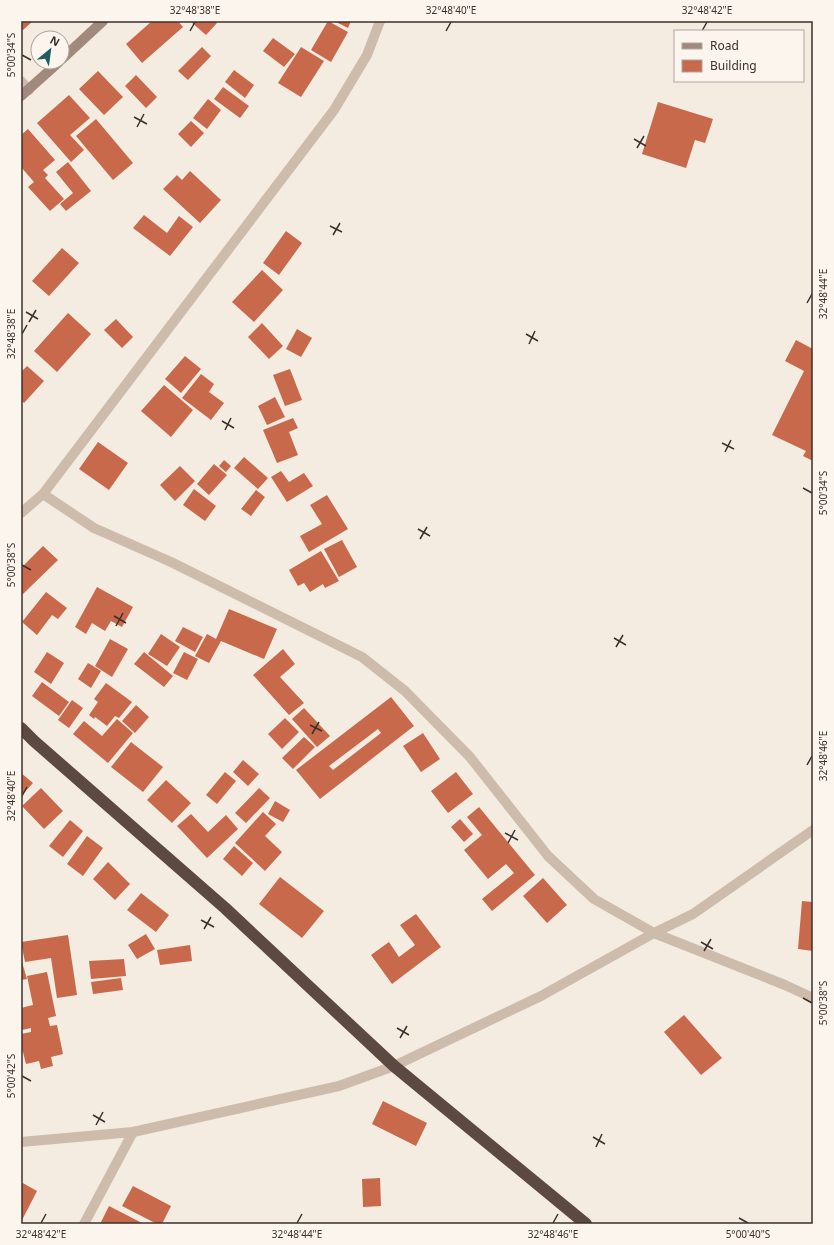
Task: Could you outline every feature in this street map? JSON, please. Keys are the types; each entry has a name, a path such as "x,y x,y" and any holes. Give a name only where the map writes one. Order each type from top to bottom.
{"highway":[{"path":"21,728 225,908 394,1066 586,1224"}],"street":[{"path":"70,52 103,21"},
{"path":"21,513 42,494 334,110 367,55 380,21"},
{"path":"21,81 25,93 50,70"},
{"path":"42,494 94,528 171,562 362,657 405,692 470,757 548,856 594,899 654,933 785,985 813,998"},
{"path":"21,1142 133,1132 339,1086 394,1066 541,996 654,933 693,914 813,830"},
{"path":"84,1224 133,1132"}],"building":[{"path":"21,21 33,21 23,30 21,27"},
{"path":"152,21 178,21 183,27 142,63 126,44"},
{"path":"190,21 215,21 217,23 206,35"},
{"path":"328,21 348,32 331,62 311,50"},
{"path":"334,21 351,21 348,28"},
{"path":"273,38 295,54 284,67 263,51"},
{"path":"202,47 211,56 188,80 178,71"},
{"path":"301,47 324,61 301,97 278,83"},
{"path":"234,70 254,85 245,98 225,82"},
{"path":"98,71 123,97 104,115 79,89"},
{"path":"136,75 157,97 146,108 125,86"},
{"path":"223,87 249,106 240,118 214,99"},
{"path":"69,95 90,118 70,135 84,150 71,162 37,123"},
{"path":"208,99 221,110 207,129 193,118"},
{"path":"658,102 713,119 705,143 695,140 686,168 642,154"},
{"path":"96,119 133,163 113,180 76,136"},
{"path":"191,121 204,133 191,147 178,134"},
{"path":"28,129 55,160 43,170 48,175 45,178 64,199 50,211 28,187 34,182 21,167 21,135"},
{"path":"68,162 91,191 66,211 60,204 73,193 56,172"},
{"path":"190,171 221,200 200,223 163,189 177,175 182,180"},
{"path":"144,215 167,233 179,216 193,227 170,256 133,228"},
{"path":"286,231 302,243 279,275 263,263"},
{"path":"62,248 79,263 49,296 32,281"},
{"path":"262,270 283,290 254,322 232,302"},
{"path":"68,313 91,334 57,372 34,351"},
{"path":"116,319 133,337 122,348 104,330"},
{"path":"262,323 283,346 269,359 248,337"},
{"path":"297,329 312,338 301,357 286,349"},
{"path":"796,340 813,349 813,461 803,456 806,451 772,435 804,371 785,361"},
{"path":"185,356 201,369 181,393 165,379"},
{"path":"27,366 44,381 24,403 21,400 21,372"},
{"path":"290,369 302,400 285,406 273,375"},
{"path":"201,374 214,384 209,392 224,403 211,420 182,398"},
{"path":"164,385 193,410 171,437 141,411"},
{"path":"275,397 285,417 267,425 258,406"},
{"path":"293,418 298,428 289,432 298,455 277,463 263,430"},
{"path":"98,442 128,463 109,490 79,469"},
{"path":"244,457 268,478 258,489 234,468"},
{"path":"224,460 231,466 226,472 219,466"},
{"path":"214,464 227,475 209,495 197,484"},
{"path":"180,466 195,481 175,501 160,485"},
{"path":"281,471 289,482 304,473 313,486 287,502 271,477"},
{"path":"194,489 216,506 205,521 183,505"},
{"path":"256,490 265,497 251,516 241,509"},
{"path":"327,495 348,529 309,552 300,536 322,524 310,505"},
{"path":"342,540 357,567 339,577 324,549"},
{"path":"43,546 58,560 23,594 21,593 21,568"},
{"path":"321,551 339,581 325,588 323,584 310,592 304,583 298,586 289,570"},
{"path":"97,587 133,607 122,627 111,621 105,631 92,623 86,634 75,627"},
{"path":"46,592 67,608 58,619 52,615 37,635 22,622"},
{"path":"229,609 277,629 264,659 221,641 209,663 195,656 207,634 216,639"},
{"path":"183,627 203,637 195,652 175,641"},
{"path":"161,634 180,647 167,666 148,654"},
{"path":"110,639 128,649 112,677 95,666"},
{"path":"283,649 295,664 280,677 304,703 289,715 253,675"},
{"path":"47,652 64,663 51,684 34,672"},
{"path":"144,652 173,676 164,687 134,664"},
{"path":"184,652 198,659 187,680 173,673"},
{"path":"88,663 101,671 91,688 78,679"},
{"path":"42,682 69,702 59,716 32,696"},
{"path":"106,683 132,702 119,718 115,716 107,726 95,717 94,719 89,715 98,702 94,699"},
{"path":"391,697 414,726 320,799 296,770","holes":["378,729 381,733 333,770 329,766"]},
{"path":"72,700 83,708 69,728 58,720"},
{"path":"136,705 149,717 135,733 122,721"},
{"path":"304,708 330,736 317,747 292,719"},
{"path":"285,718 299,732 282,749 268,734"},
{"path":"117,719 133,733 108,763 73,734 84,721 102,736"},
{"path":"423,733 440,759 421,772 403,746"},
{"path":"304,737 315,747 293,769 282,758"},
{"path":"131,742 163,767 143,792 111,767"},
{"path":"243,760 259,774 248,786 233,772"},
{"path":"225,772 236,781 217,804 206,795"},
{"path":"456,772 473,794 448,813 431,791"},
{"path":"21,773 33,783 21,796"},
{"path":"166,780 191,803 172,823 147,800"},
{"path":"41,788 63,811 44,829 22,806"},
{"path":"259,788 270,798 246,823 235,813"},
{"path":"275,801 290,810 283,822 268,814"},
{"path":"479,807 535,875 492,911 482,899 514,873 506,864 488,879 464,850 482,835 467,817"},
{"path":"263,812 276,824 265,836 282,852 265,871 235,843"},
{"path":"191,814 208,832 226,815 238,829 207,858 177,826"},
{"path":"460,819 473,834 464,842 451,827"},
{"path":"70,820 83,831 63,857 49,846"},
{"path":"87,836 103,848 83,876 67,864"},
{"path":"234,846 253,863 242,876 223,859"},
{"path":"108,862 130,884 115,900 93,879"},
{"path":"280,877 324,911 302,938 259,904"},
{"path":"543,878 567,905 547,923 523,896"},
{"path":"141,893 169,915 156,932 127,910"},
{"path":"802,901 813,902 813,951 798,949"},
{"path":"416,914 441,947 392,984 371,955 389,942 399,957 415,945 400,925"},
{"path":"146,934 155,949 137,959 128,945"},
{"path":"68,935 77,995 57,998 51,958 25,962 21,942"},
{"path":"190,945 192,961 160,965 157,950"},
{"path":"21,959 27,979 21,980"},
{"path":"124,959 126,976 91,979 89,961"},
{"path":"47,972 56,1016 48,1018 50,1026 57,1025 63,1054 51,1057 53,1066 41,1069 39,1061 26,1064 23,1052 21,1052 21,1034 31,1032 31,1028 22,1030 21,1008 33,1005 27,976"},
{"path":"121,978 123,990 93,994 91,982"},
{"path":"684,1015 722,1058 701,1075 664,1032"},
{"path":"383,1101 427,1123 416,1146 372,1124"},
{"path":"380,1178 381,1206 363,1207 362,1179"},
{"path":"21,1182 37,1191 21,1222"},
{"path":"133,1186 171,1206 162,1224 157,1224 122,1206"},
{"path":"109,1206 144,1224 100,1224"}]}
